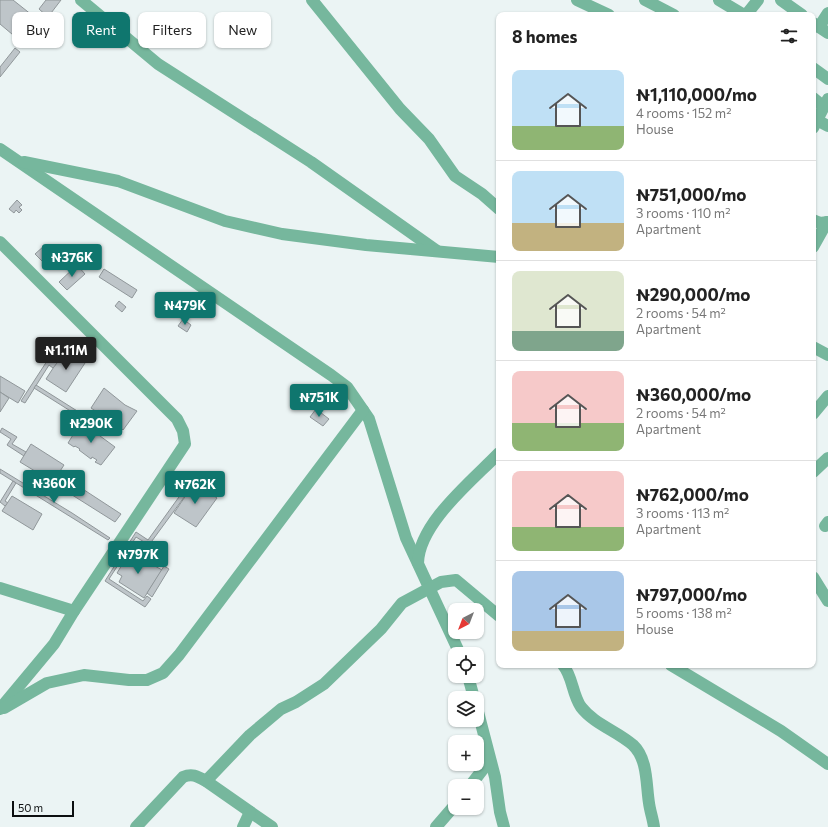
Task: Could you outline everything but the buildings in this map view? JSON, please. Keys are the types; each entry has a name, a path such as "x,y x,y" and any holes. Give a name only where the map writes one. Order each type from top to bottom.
{"street":[{"path":"81,0 158,64 311,162 438,252"},
{"path":"312,0 400,109 429,139 456,176 482,194 496,206"},
{"path":"577,0 603,12"},
{"path":"645,0 668,12"},
{"path":"719,0 740,12"},
{"path":"748,12 758,0"},
{"path":"781,0 798,12"},
{"path":"820,28 828,13"},
{"path":"816,70 828,79"},
{"path":"816,99 826,103 818,123"},
{"path":"0,149 332,375 347,388 369,419 406,538 457,647"},
{"path":"19,162 118,181 225,221 282,234 366,245 496,257"},
{"path":"816,221 820,223 828,222"},
{"path":"816,242 828,222"},
{"path":"0,242 177,418 183,431 185,444 74,611 54,644 0,710"},
{"path":"816,349 828,355"},
{"path":"816,410 828,396"},
{"path":"0,710 47,683 84,675 129,680 147,680 163,673 179,655 363,410"},
{"path":"418,564 418,552 423,540 438,515 496,456"},
{"path":"816,469 828,458"},
{"path":"206,781 250,735 281,709 296,702 324,684 381,629 402,603 441,582 456,580 496,613"},
{"path":"816,582 828,601"},
{"path":"0,588 74,611"},
{"path":"565,668 571,678 573,690 581,707 593,719 634,746 643,763 654,827"},
{"path":"676,668 781,731 828,764"},
{"path":"482,727 495,777 500,812 504,827"},
{"path":"475,779 490,760"},
{"path":"136,827 183,777 189,774 195,775 206,781 272,827"},
{"path":"243,827 250,812"},
{"path":"436,827 448,813"}]}
